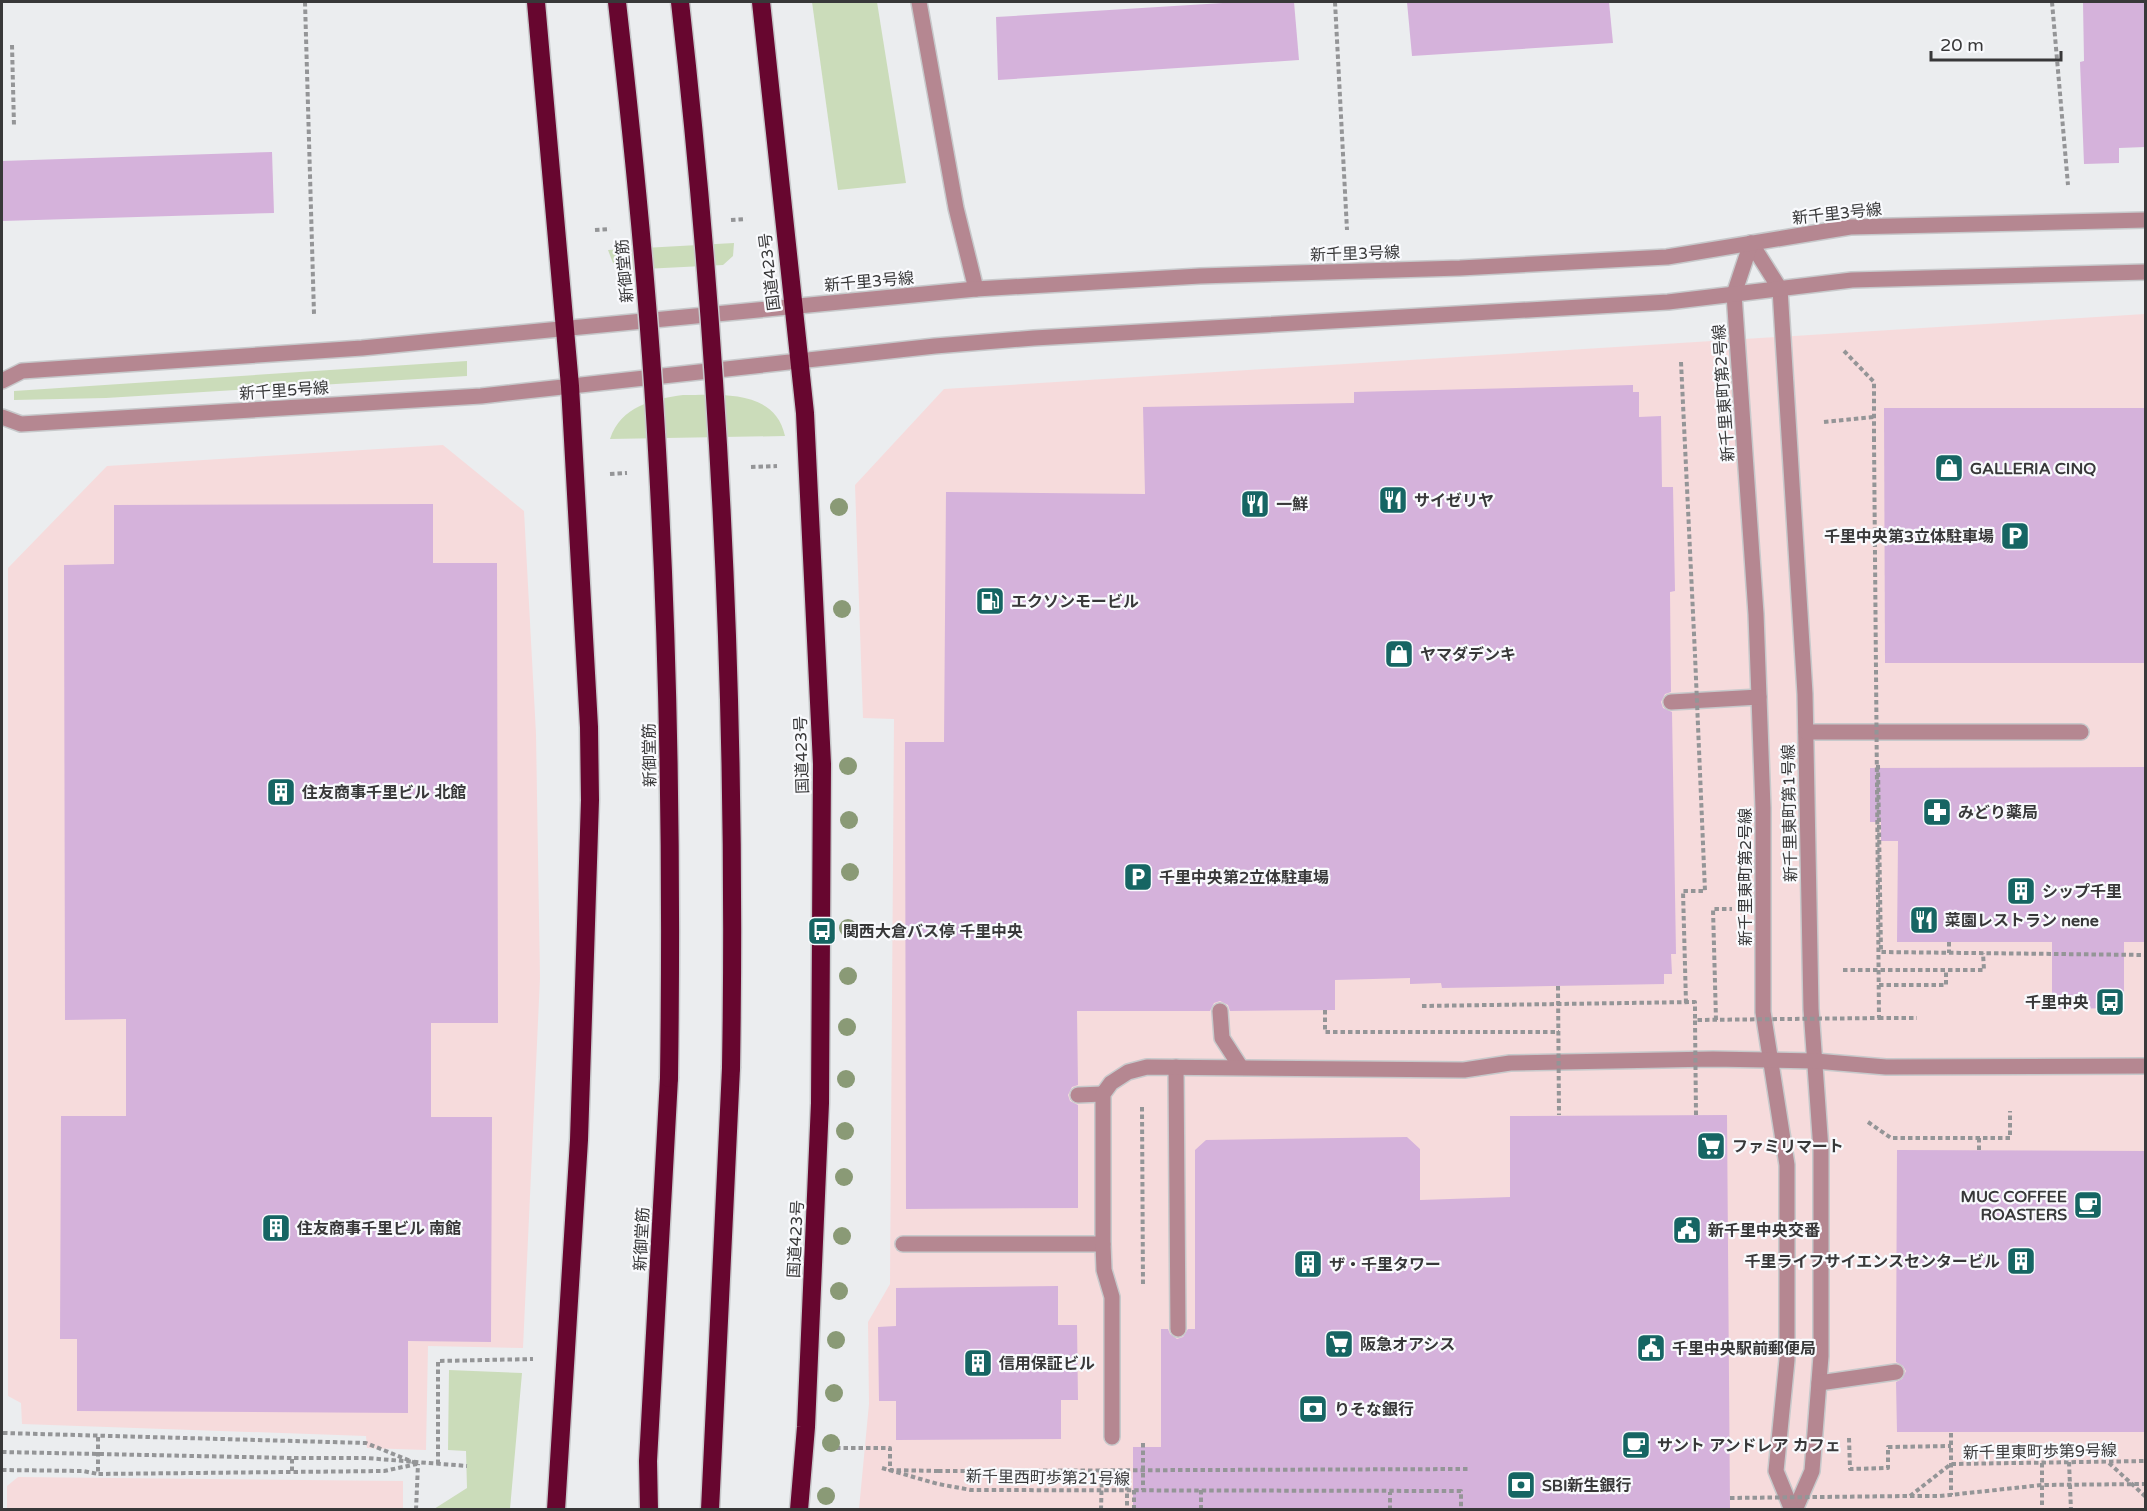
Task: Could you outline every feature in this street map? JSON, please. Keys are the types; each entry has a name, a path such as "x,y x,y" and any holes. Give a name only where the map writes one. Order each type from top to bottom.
{"highway":[{"path":"536,2 570,386 588,704 590,800 579,1140 556,1509"},
{"name":"新御堂筋","path":"617,2 641,232 657,450 669,740 669,1078 648,1461 649,1509"},
{"path":"680,2 706,255 720,457 734,865 731,1068 710,1509"},
{"name":"国道423号","path":"761,2 810,476 822,764 820,1103 806,1427 799,1509"},
{"path":"639,1509 648,1461"}],"street":[{"path":"919,2 956,208 976,289"},
{"name":"新千里3号線","path":"565,328 976,289 1200,276 1460,268 1667,257 1850,227 2145,220"},
{"name":"新千里東町第1号線","path":"1751,243 1780,289 1806,732 1810,1010 1815,1061"},
{"name":"新千里東町第2号線","path":"1751,243 1734,294 1752,551 1759,697 1763,808 1763,1012 1787,1165 1787,1360 1776,1471 1793,1509"},
{"path":"570,386 935,346 1034,338 1668,302 1852,280 2145,272"},
{"path":"2,381 22,371 362,348 565,328"},
{"name":"新千里5号線","path":"2,417 21,424 481,396 570,386"},
{"path":"1671,702 1759,697"},
{"path":"1806,732 2081,732"},
{"path":"1221,1011 1222,1038 1240,1066"},
{"path":"1112,1437 1112,1297 1104,1270 1103,1244 1103,1094 1111,1083 1128,1072 1147,1067 1240,1066 1464,1070 1510,1063 1713,1059 1815,1061 1886,1067 2145,1066"},
{"name":"新千里東町第2号線","path":"1793,1509 1812,1471 1821,1356 1821,1150 1815,1061"},
{"path":"1176,1067 1178,1329"},
{"path":"1078,1095 1103,1094"},
{"path":"903,1244 1103,1244"},
{"path":"1819,1383 1896,1372"}],"path":[{"path":"305,2 315,314"},
{"path":"1335,2 1347,230"},
{"path":"2052,2 2068,185"},
{"path":"12,45 14,126"},
{"path":"1844,351 1874,382 1879,1018"},
{"path":"1681,362 1705,891 1683,891 1686,1003"},
{"path":"1824,422 1874,417"},
{"path":"1873,765 1880,765 1881,952 1983,955 2145,955"},
{"path":"1716,1020 1713,909 1732,909"},
{"path":"1948,942 1948,953"},
{"path":"1843,970 1984,970 1983,955"},
{"path":"1879,985 1946,985 1946,970"},
{"path":"1558,986 1559,1115"},
{"path":"1422,1006 1695,1002 1696,1115"},
{"path":"1325,1010 1325,1032 1558,1032"},
{"path":"1695,1020 1917,1018"},
{"path":"1142,1107 1143,1293"},
{"path":"1868,1122 1891,1138 2010,1138 2010,1111"},
{"path":"1979,1138 1979,1150"},
{"path":"438,1464 438,1361 534,1359"},
{"path":"3,1433 366,1443 418,1464"},
{"path":"1952,1433 1952,1495"},
{"path":"98,1437 98,1474"},
{"path":"1849,1438 1850,1469 1888,1468 1888,1447 1951,1446"},
{"path":"836,1448 890,1448 890,1470 1468,1469"},
{"path":"2,1452 366,1458 418,1464 467,1466"},
{"path":"292,1458 292,1472"},
{"name":"新千里東町歩第9号線","path":"1910,1496 1951,1464 2145,1461"},
{"path":"2069,1462 2071,1509"},
{"path":"2108,1462 2145,1497"},
{"path":"2042,1463 2042,1509"},
{"path":"2,1470 83,1471 98,1474 281,1474 384,1472 418,1464"},
{"path":"416,1509 418,1464"},
{"name":"新千里西町歩第21号線","path":"882,1468 938,1484 971,1490 1461,1491 1461,1509"},
{"path":"1101,1509 1102,1471"},
{"path":"1127,1471 1127,1509"},
{"name":"新千里東町歩第9号線","path":"1730,1498 1952,1495 2042,1485 2145,1484"},
{"path":"1134,1490 1134,1509"},
{"path":"1201,1490 1201,1509"},
{"path":"1390,1492 1390,1509"}],"shaded area":[{"path":"2145,314 2145,1509 859,1509 869,1404 868,1322 890,1284 894,719 863,718 855,485 944,389"},
{"path":"443,445 524,511 536,734 540,978 523,1348 428,1346 426,1450 367,1448 366,1436 22,1424 21,1403 8,1396 8,568 107,466"},
{"path":"18,1477 403,1481 403,1509 7,1509 7,1486"}],"green space":[{"path":"812,2 877,2 906,183 838,190"},
{"path":"734,243 733,256 723,265 624,270 613,263 608,250"},
{"path":"467,361 467,376 106,398 14,400 14,391"},
{"path":"683,395 729,396 758,402 770,410 779,421 785,436 610,439 622,419 639,406"},
{"path":"449,1370 522,1373 510,1509 434,1509 467,1488 466,1451 448,1450"}],"building":[{"path":"1239,2 1294,2 1299,60 998,80 996,17"},
{"path":"1407,2 1609,2 1613,43 1412,56"},
{"path":"2083,2 2145,2 2145,147 2119,148 2119,163 2084,164 2080,62 2084,61"},
{"path":"272,152 274,213 2,221 2,161"},
{"path":"1633,385 1633,392 1639,392 1639,417 1661,416 1662,487 1673,487 1675,591 1670,592 1671,692 1665,694 1661,702 1663,708 1672,712 1676,954 1671,954 1672,974 1664,974 1664,984 1442,988 1441,983 1410,984 1410,978 1335,980 1335,1010 1230,1011 1228,1005 1220,1001 1214,1003 1210,1011 1077,1011 1078,1085 1072,1087 1068,1095 1070,1101 1078,1105 1078,1208 906,1209 905,742 944,742 946,492 1145,494 1143,407 1354,403 1354,392"},
{"name":"千里中央第3立体駐車場","path":"1884,408 2145,408 2145,663 1885,663"},
{"name":"住友商事千里ビル 北館","path":"433,504 433,563 497,563 498,1023 431,1023 431,1117 492,1117 491,1342 408,1341 408,1413 77,1411 77,1339 60,1339 61,1116 126,1116 126,1019 65,1020 64,565 114,564 114,505"},
{"name":"シップ千里","path":"2145,767 2145,942 2124,942 2124,1008 2052,1009 2052,942 1897,942 1898,841 1881,841 1881,822 1870,822 1870,768"},
{"path":"1727,1115 1730,1509 1133,1509 1133,1447 1161,1447 1161,1329 1168,1329 1170,1334 1177,1339 1183,1337 1188,1329 1195,1329 1195,1150 1206,1140 1407,1137 1420,1149 1420,1200 1510,1197 1510,1116"},
{"name":"千里ライフサイエンスセンタービル","path":"1897,1150 2145,1151 2145,1432 1897,1432 1896,1382 1902,1379 1906,1371 1896,1362"},
{"name":"信用保証ビル","path":"1058,1286 1058,1325 1077,1325 1078,1400 1061,1400 1061,1439 896,1440 896,1401 879,1401 878,1327 896,1326 896,1288"}],"place":[{"name":"GALLERIA CINQ","path":"1949,468"},
{"name":"サイゼリヤ","path":"1393,500"},
{"name":"一鮮","path":"1255,504"},
{"name":"千里中央第3立体駐車場","path":"2015,536"},
{"name":"エクソンモービル","path":"990,601"},
{"name":"ヤマダデンキ","path":"1399,654"},
{"name":"住友商事千里ビル 北館","path":"281,792"},
{"name":"みどり薬局","path":"1937,812"},
{"name":"千里中央第2立体駐車場","path":"1138,877"},
{"name":"シップ千里","path":"2021,891"},
{"name":"菜園レストラン nene","path":"1924,920"},
{"name":"関西大倉バス停 千里中央","path":"822,931"},
{"name":"千里中央","path":"2110,1002"},
{"name":"ファミリマート","path":"1711,1146"},
{"name":"MUC COFFEE ROASTERS","path":"2088,1205"},
{"name":"住友商事千里ビル 南館","path":"276,1228"},
{"name":"新千里中央交番","path":"1687,1230"},
{"name":"千里ライフサイエンスセンタービル","path":"2021,1261"},
{"name":"ザ・千里タワー","path":"1308,1264"},
{"name":"阪急オアシス","path":"1339,1344"},
{"name":"千里中央駅前郵便局","path":"1651,1348"},
{"name":"信用保証ビル","path":"978,1363"},
{"name":"りそな銀行","path":"1313,1409"},
{"name":"サント アンドレア カフェ","path":"1636,1445"},
{"name":"SBI新生銀行","path":"1521,1485"}]}
